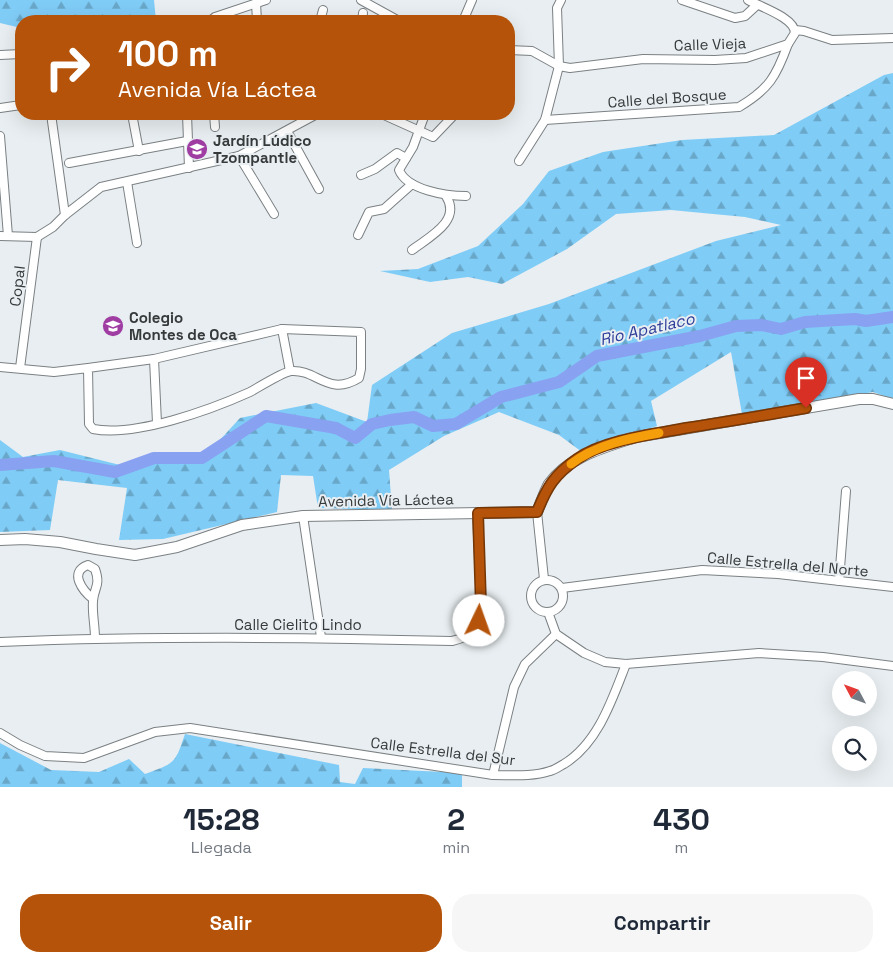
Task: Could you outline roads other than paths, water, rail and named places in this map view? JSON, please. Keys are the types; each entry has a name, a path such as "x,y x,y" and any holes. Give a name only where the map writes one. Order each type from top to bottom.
{"street":[{"path":"221,15 266,0"},
{"path":"361,0 382,15"},
{"path":"466,15 472,0"},
{"path":"519,161 545,120 559,66 557,8 561,0"},
{"path":"682,0 735,18 745,16 757,5"},
{"path":"748,0 784,18 794,26 796,30 794,37 788,44"},
{"path":"256,3 257,15"},
{"path":"322,15 323,10"},
{"path":"796,30 832,40 893,38"},
{"name":"Calle Vieja","path":"559,66 573,67 643,58 715,60 746,58 788,44"},
{"name":"Calle del Bosque","path":"545,120 739,107 757,96 769,84 781,63 788,44"},
{"path":"515,50 532,51 559,66"},
{"path":"0,55 15,54"},
{"path":"0,108 15,106"},
{"path":"52,120 65,215"},
{"path":"133,120 140,151"},
{"path":"187,120 189,168"},
{"path":"214,120 215,127"},
{"path":"0,136 4,236 37,237 53,227 65,215 101,187 239,156 306,120"},
{"path":"395,120 434,137 450,120"},
{"path":"424,120 413,148 399,170 400,175 412,184 446,196 466,196"},
{"path":"287,131 319,189"},
{"path":"69,163 188,141"},
{"path":"361,175 375,169 397,153 406,158"},
{"path":"239,156 274,214"},
{"path":"127,182 137,243"},
{"path":"358,235 369,212 384,209 412,184"},
{"path":"412,250 445,224 451,213 450,201 446,196"},
{"name":"Copal","path":"20,368 37,237"},
{"path":"0,367 54,372 154,359 282,328 361,332 361,369 359,378 350,384 332,385 302,373 290,371 225,403 193,415 135,428 102,431 93,429 89,424 88,368"},
{"path":"282,328 290,371"},
{"path":"154,359 157,423"},
{"path":"544,580 537,512 549,485 578,458 636,437 859,399 873,399 893,404"},
{"path":"839,581 846,491"},
{"name":"Avenida Vía Láctea","path":"0,540 25,539 60,542 135,555 177,547 242,525 303,516 537,512"},
{"name":"Calle Cielito Lindo","path":"0,642 95,638 321,637 452,640 466,638 473,632 479,621 481,606 478,513"},
{"path":"303,516 321,637"},
{"name":"Calle Estrella del Norte","path":"562,588 702,570 778,574 893,587"},
{"path":"544,580 554,581 562,588 563,599 554,611 538,610 531,601 531,590 538,582 544,580"},
{"path":"93,599 95,638"},
{"path":"548,612 556,634 584,654 604,662 626,664 759,653 823,657 893,666"},
{"path":"493,775 514,687 525,664 556,634"},
{"name":"Calle Estrella del Sur","path":"0,733 20,745 45,756 84,758 155,732 190,728 493,775 528,775 551,771 571,759 589,743 609,706 626,664"}],"waterway":[{"name":"Rio Apatlaco","path":"0,465 54,461 115,472 154,458 202,458 266,416 336,428 355,438 372,424 390,420 414,417 433,426 456,424 501,397 559,382 597,356 700,336 736,326 762,325 781,329 805,322 855,319 866,321 893,317"}],"place":[{"name":"Jardín Lúdico Tzompantle","path":"197,149"},
{"name":"Colegio Montes de Oca","path":"113,326"}]}
